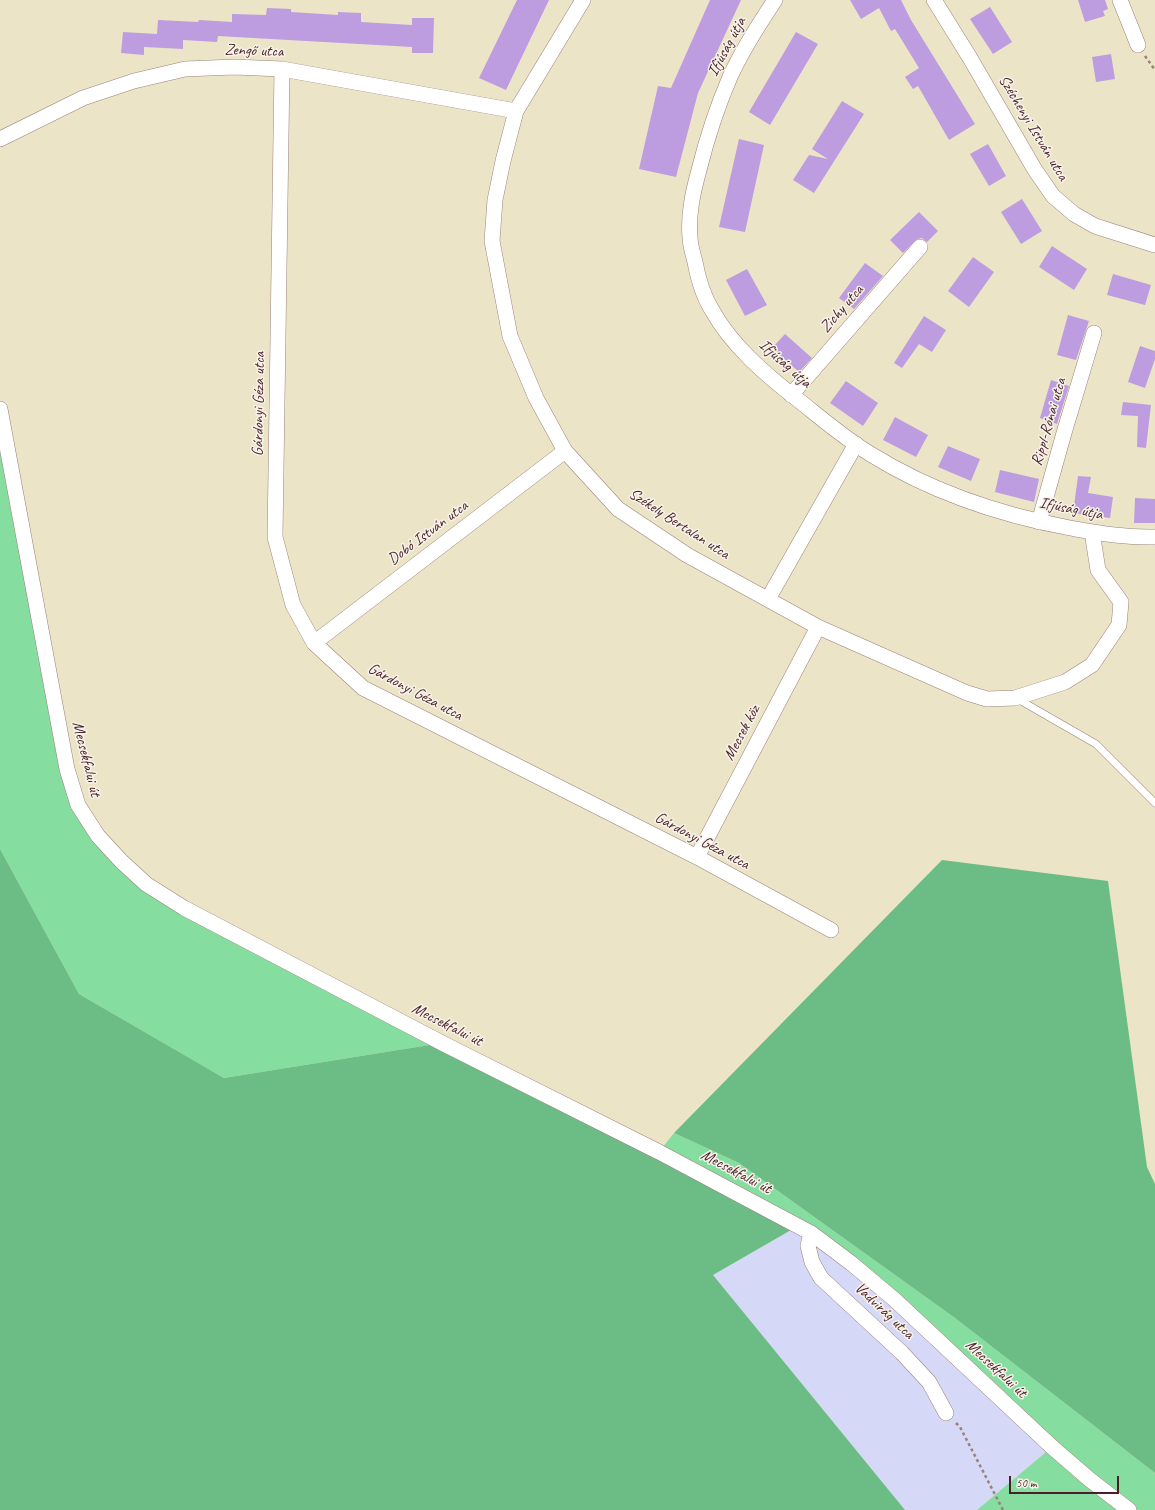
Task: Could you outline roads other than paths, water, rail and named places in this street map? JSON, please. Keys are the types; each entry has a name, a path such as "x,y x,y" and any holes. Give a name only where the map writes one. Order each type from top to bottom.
{"street":[{"name":"Székely Bertalan utca","path":"583,0 516,111 495,200 492,241 510,336 536,398 565,451 618,509 687,555 818,626 967,693 987,699 1015,698 1065,682 1092,665 1119,625 1121,602 1098,570 1092,532"},
{"name":"Ifjúság útja","path":"775,0 730,75 702,156 691,202 690,238 698,278 712,310 731,336 758,367 791,395 856,444 871,455 895,468 948,494 1039,522 1113,536 1155,537"},
{"name":"Széchenyi István utca","path":"934,0 970,58 1035,170 1053,196 1074,214 1095,226 1155,245"},
{"path":"1120,0 1138,45"},
{"name":"Zengő utca","path":"0,139 83,98 134,81 185,69 234,67 282,69 516,111"},
{"name":"Gárdonyi Géza utca","path":"282,69 276,537 293,605 314,643 363,688 697,857 831,930"},
{"name":"Zichy utca","path":"791,395 920,247"},
{"name":"Rippl-Rónai utca","path":"1039,522 1094,333"},
{"name":"Mecsekfalui út","path":"0,409 67,769 78,805 98,836 121,862 146,884 184,908 442,1043 659,1152 811,1233 851,1263 895,1300 1052,1447 1089,1479 1129,1510"},
{"path":"768,598 856,444"},
{"name":"Dobó István utca","path":"314,643 565,451"},
{"name":"Mecsek köz","path":"697,857 818,626"},
{"name":"Vadvirág utca","path":"811,1233 808,1246 812,1262 821,1278 902,1353 929,1382 946,1413"}],"lane":[{"path":"1015,698 1096,744 1155,803"}]}
